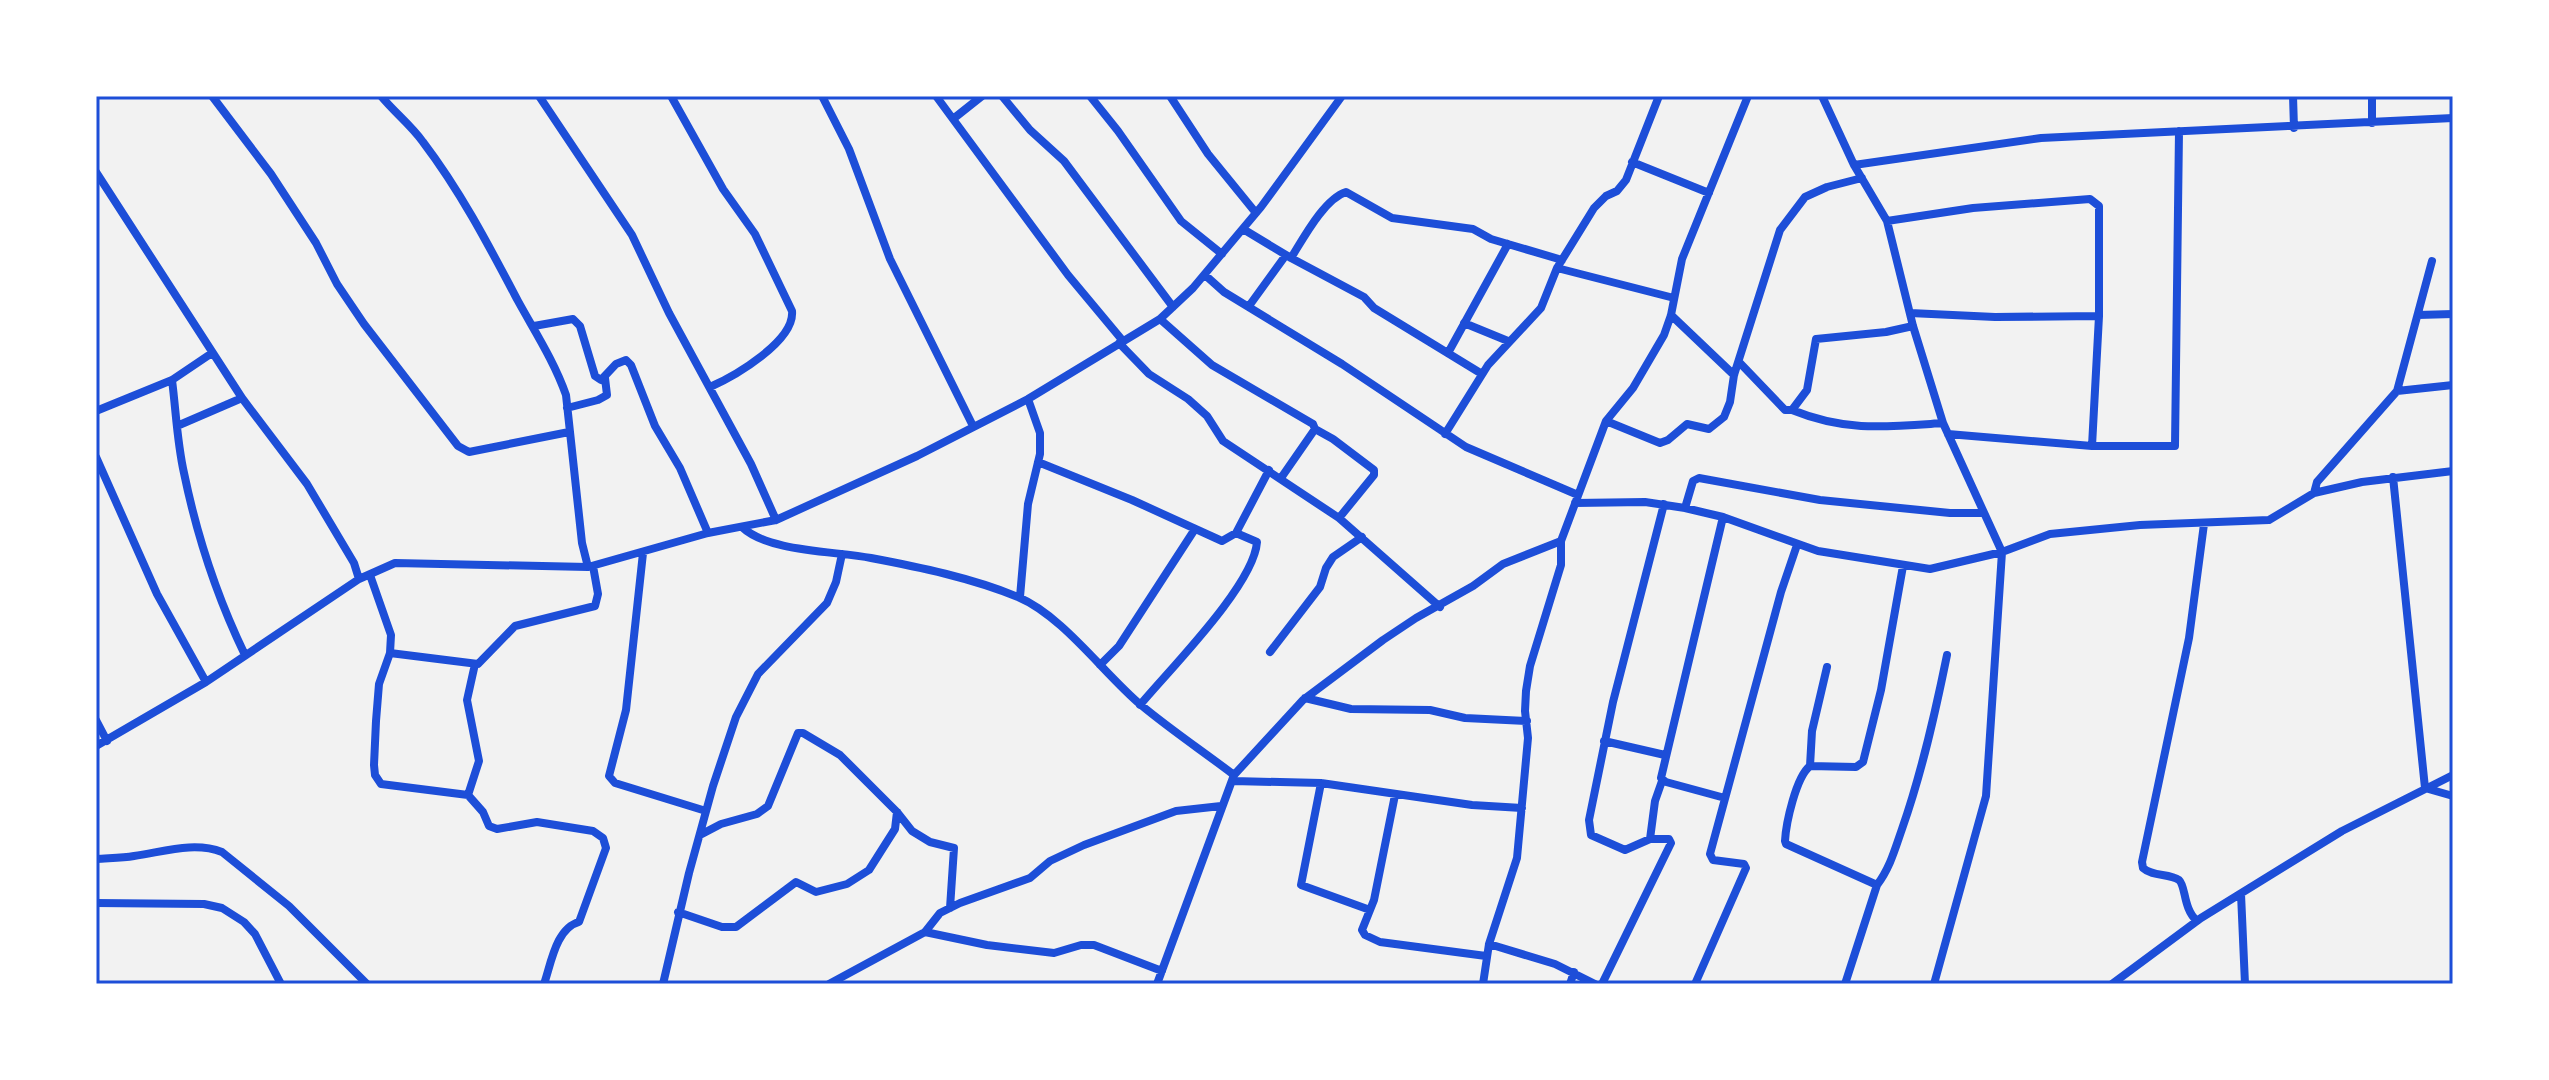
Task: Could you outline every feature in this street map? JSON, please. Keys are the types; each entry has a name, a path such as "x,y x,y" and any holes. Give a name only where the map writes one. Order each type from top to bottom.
{"street":[{"path":"212,96 271,174 364,324 458,446 469,452 569,432"},
{"path":"381,96 421,138 445,172 484,235 562,383 582,543 598,594 595,606 515,626 481,662 475,664 390,653"},
{"path":"539,96 632,235 669,313 751,464 776,520"},
{"path":"671,96 723,189 755,234 793,318 784,336 725,381 710,387"},
{"path":"822,96 849,149 890,259 973,426"},
{"path":"936,96 1068,275 1149,374 1188,399 1207,416 1223,441 1339,518 1440,607"},
{"path":"953,119 982,96"},
{"path":"1002,96 1030,130 1064,161 1173,307"},
{"path":"1090,96 1181,221 1222,254"},
{"path":"1170,96 1208,154 1256,213"},
{"path":"96,746 206,682 359,579 395,563 591,566 708,533 776,520 917,456 1028,399 1160,319 1173,307 1205,275 1256,213 1342,96"},
{"path":"1445,434 1482,374 1508,341 1541,308 1559,264 1594,208 1626,180 1659,96"},
{"path":"1483,984 1489,944 1517,858 1528,738 1525,711 1530,666 1561,565 1561,541 1606,421 1633,388 1664,335 1682,259 1748,96"},
{"path":"1822,96 1854,165 1887,221 1913,326 1943,423 2002,552 1986,796 1934,984"},
{"path":"2293,96 2294,128"},
{"path":"2372,96 2372,123"},
{"path":"1854,165 2041,138 2453,118"},
{"path":"1948,434 2092,446 2175,446 2179,131"},
{"path":"1632,162 1709,193"},
{"path":"96,172 242,398 307,484 354,563 359,579"},
{"path":"1606,421 1660,443 1687,424 1709,429 1724,417 1734,375 1780,230 1805,197 1827,187 1862,178"},
{"path":"1249,306 1318,216 1340,193 1346,192 1392,218 1473,229 1559,264 1674,298"},
{"path":"1887,221 1973,208 2090,199 2099,206 2099,316 2092,446"},
{"path":"1243,229 1364,297 1374,308 1482,374"},
{"path":"1448,353 1508,244"},
{"path":"2314,493 2317,482 2397,391 2432,261"},
{"path":"1205,275 1224,292 1342,364 1466,447 1576,499 1645,502 1685,508 1723,517 1797,545 1903,566 1930,569 2002,552 2050,534 2140,525 2269,520 2314,493 2393,477 2453,471"},
{"path":"1910,313 1995,317 2099,316"},
{"path":"2418,315 2453,314"},
{"path":"1671,315 1734,375"},
{"path":"534,326 573,319 580,326 595,376 601,380 616,364 626,360 631,365 655,426 680,468 708,533"},
{"path":"1160,319 1212,365 1310,421 1315,429 1374,470 1374,475 1339,518"},
{"path":"1464,323 1508,341"},
{"path":"1792,410 1807,390 1816,339 1913,326"},
{"path":"96,411 172,380 212,353"},
{"path":"1739,362 1785,410 1871,429 1943,423"},
{"path":"567,408 607,395 605,378"},
{"path":"172,380 183,472 207,563 220,601 245,655"},
{"path":"2397,391 2453,385"},
{"path":"177,426 242,398"},
{"path":"1020,597 1028,504 1038,462 1040,433 1028,399"},
{"path":"1281,478 1315,429"},
{"path":"96,457 157,594 206,682"},
{"path":"1038,462 1222,541 1236,533 1269,470"},
{"path":"2393,477 2425,788"},
{"path":"1685,508 1693,481 1699,478 1820,500 1950,513 1984,513"},
{"path":"1602,984 1671,843 1669,839 1650,839 1625,850 1591,835 1589,820 1604,741 1664,504"},
{"path":"1650,839 1665,755 1723,517"},
{"path":"2197,921 2186,907 2183,885 2179,880 2149,873 2142,862 2189,638 2204,524"},
{"path":"742,527 769,542 959,579 1020,597 1054,621 1140,705 1234,778 1321,783 1472,805 1522,808"},
{"path":"1100,665 1119,646 1195,529"},
{"path":"1140,705 1204,633 1253,561 1257,542 1236,533"},
{"path":"1270,652 1320,587 1333,557 1362,537"},
{"path":"1157,984 1234,778 1305,698 1383,640 1416,618 1440,607 1503,564 1561,541"},
{"path":"1695,984 1746,868 1744,864 1710,858 1781,592 1797,545"},
{"path":"643,553 626,710 609,776 615,783 706,811"},
{"path":"663,984 678,912 736,717 758,674 827,603 836,582 842,554"},
{"path":"1877,885 1786,844 1785,835 1804,771 1810,766 1856,767 1863,762 1881,690 1903,566"},
{"path":"370,575 391,635 390,653 379,684 375,775 381,784 468,795 483,812 489,826 497,829 537,822 593,831 603,838 606,848 589,899 579,922 564,932 544,984"},
{"path":"1845,984 1877,885 1886,873 1913,798 1947,655"},
{"path":"468,795 479,761 467,700 475,664"},
{"path":"1810,766 1812,731 1827,667"},
{"path":"1305,698 1351,709 1430,710 1465,718 1527,721"},
{"path":"96,720 107,741"},
{"path":"700,835 721,824 757,814 768,806 798,733 803,733 840,755 922,839 954,848 950,908"},
{"path":"1604,741 1665,755"},
{"path":"2112,984 2197,921 2342,831 2453,775"},
{"path":"1662,781 1725,798"},
{"path":"1321,783 1301,885 1370,910"},
{"path":"2425,788 2453,796"},
{"path":"1395,795 1370,910 1362,930 1365,935 1380,942 1486,956"},
{"path":"829,984 925,932 940,913 1030,878 1050,861 1084,845 1176,811 1221,806"},
{"path":"678,912 722,927 736,927 796,882 816,892 847,884 869,870 895,829 897,812"},
{"path":"96,859 131,857 183,848 212,848 222,852 289,906 367,984"},
{"path":"2241,894 2245,984"},
{"path":"96,903 204,904 222,908 244,922 255,934 281,984"},
{"path":"925,932 987,945 1054,953 1081,945 1094,945 1162,971"},
{"path":"1489,944 1574,972 1595,984"},
{"path":"1570,984 1574,972"},
{"path":"839,978 847,984"}]}
